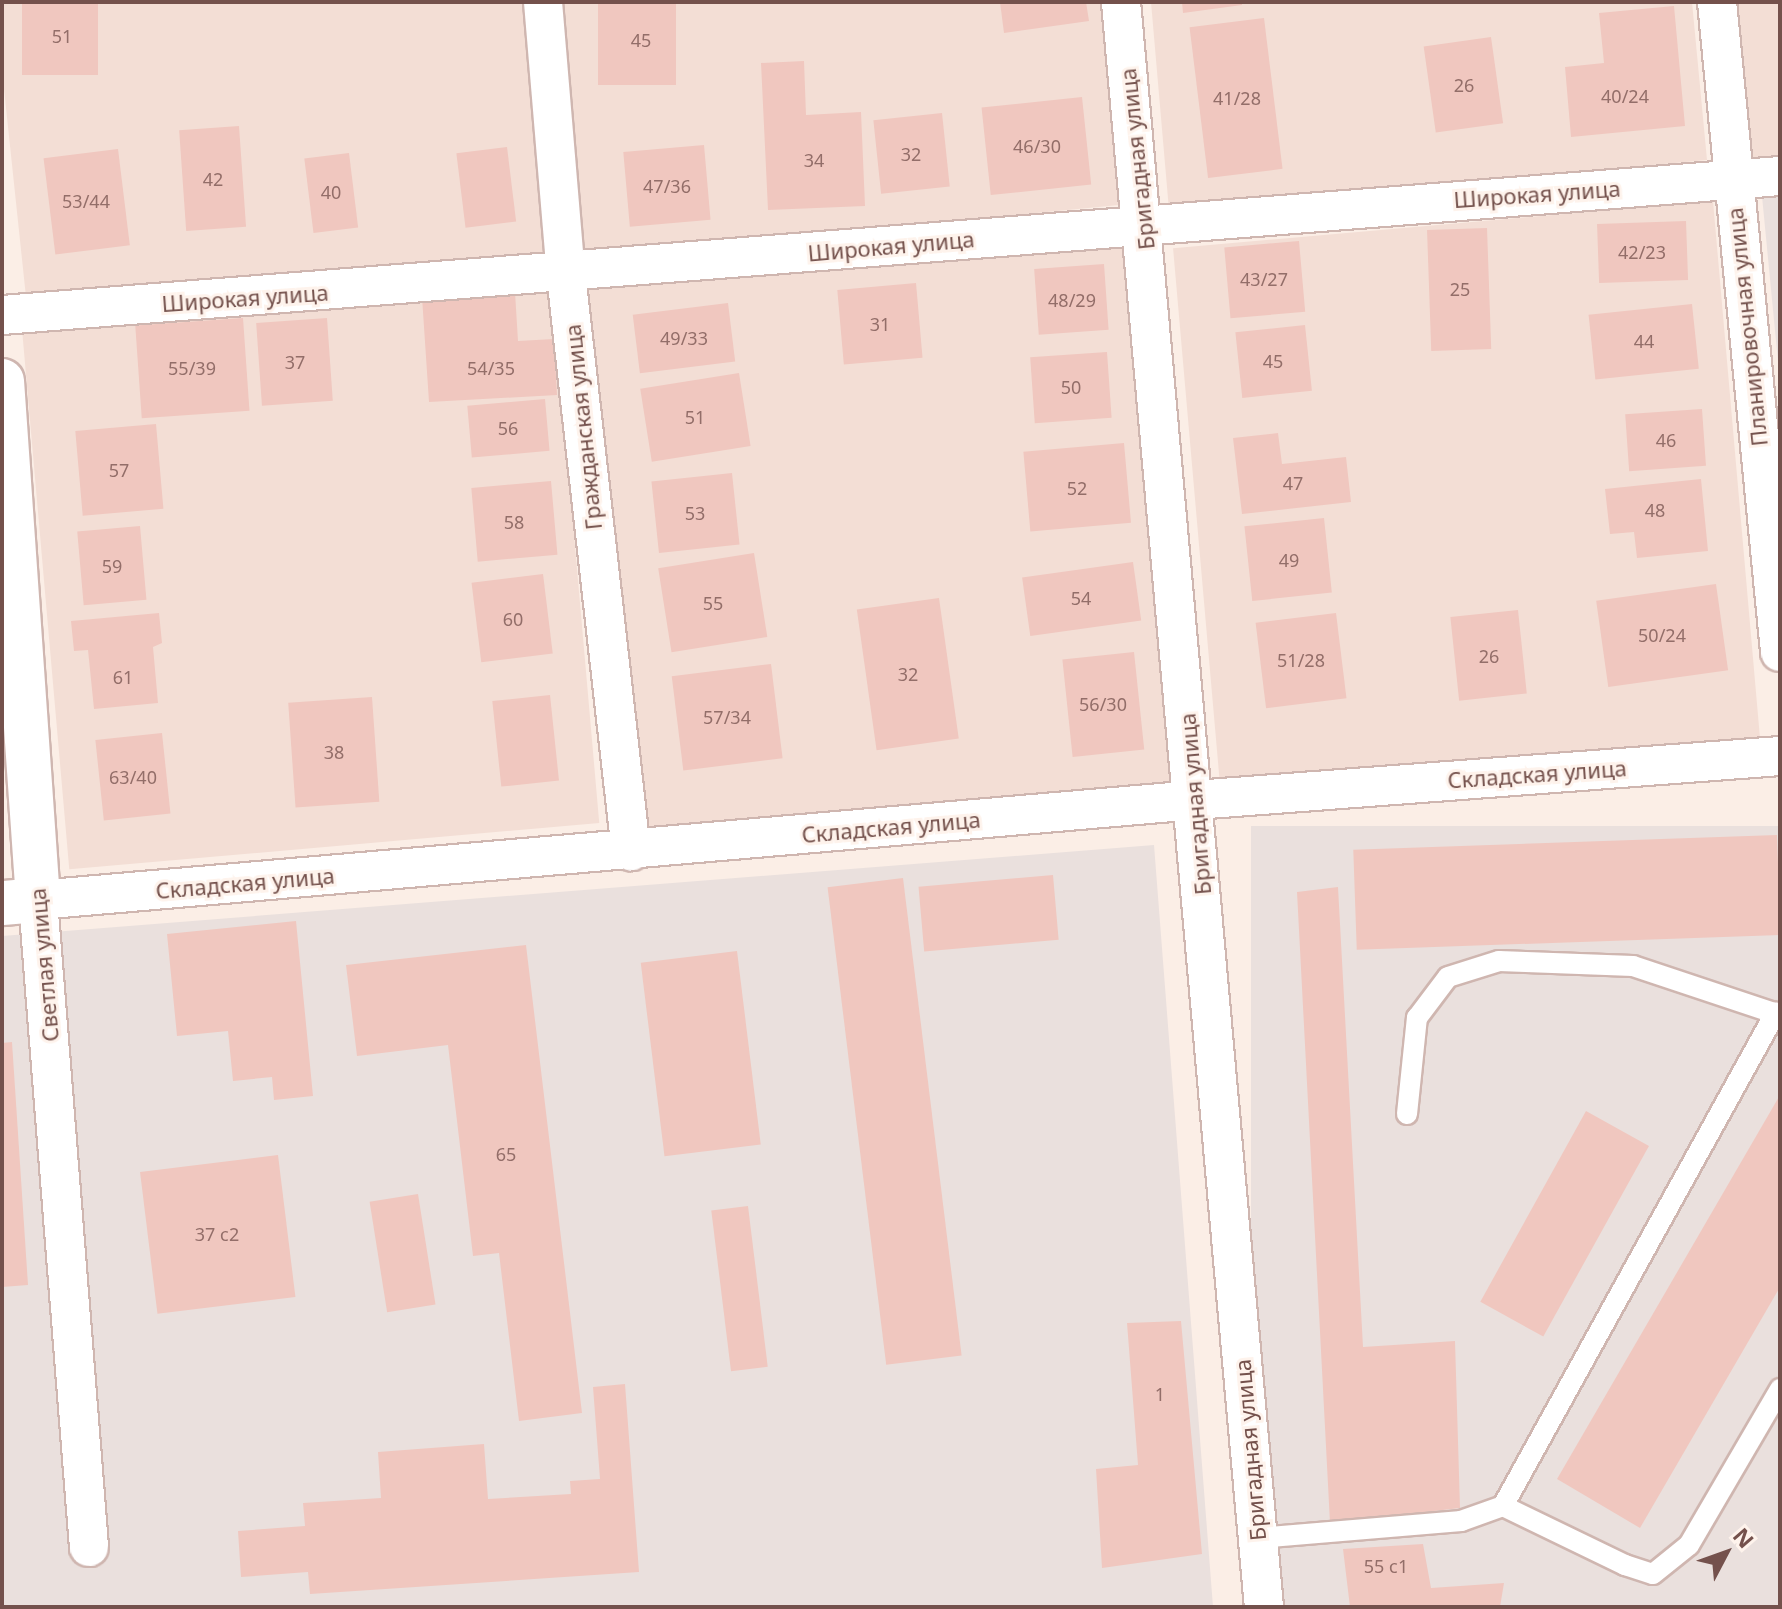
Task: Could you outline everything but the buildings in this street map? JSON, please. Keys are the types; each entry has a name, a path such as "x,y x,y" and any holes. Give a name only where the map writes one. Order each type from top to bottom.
{"street":[{"name":"Гражданская улица","path":"543,2 566,275 631,851"},
{"name":"Бригадная улица","path":"1121,2 1144,223 1264,1607"},
{"name":"Планировочная улица","path":"1717,2 1733,179 1770,451 1780,652"},
{"name":"Широкая улица","path":"2,315 566,275 1144,223 1780,176"},
{"name":"Светлая улица","path":"2,381 20,901 89,1547"},
{"name":"Складская улица","path":"20,901 631,851 1195,800 1780,756"}],"lane":[{"path":"1258,1538 1461,1521 1503,1506 1778,1013 1633,966 1499,961 1448,977 1417,1018 1407,1114"},
{"path":"1503,1506 1625,1565 1653,1574 1689,1545 1780,1389"}],"shaded area":[{"path":"2,2 526,2 548,265 26,297 2,70"},
{"path":"560,2 1102,2 1119,205 583,257"},
{"path":"1151,2 1692,2 1707,160 1169,210"},
{"path":"1737,2 1780,2 1780,155 1752,158"},
{"path":"1780,194 1780,382 1762,196"},
{"path":"1713,201 1760,737 1220,784 1173,248"},
{"path":"1127,243 1174,781 636,828 589,290"},
{"path":"552,283 599,823 69,869 22,329"},
{"path":"1251,826 1780,826 1780,1607 1251,1607"},
{"path":"1154,845 1213,1607 2,1607 2,936"}]}
